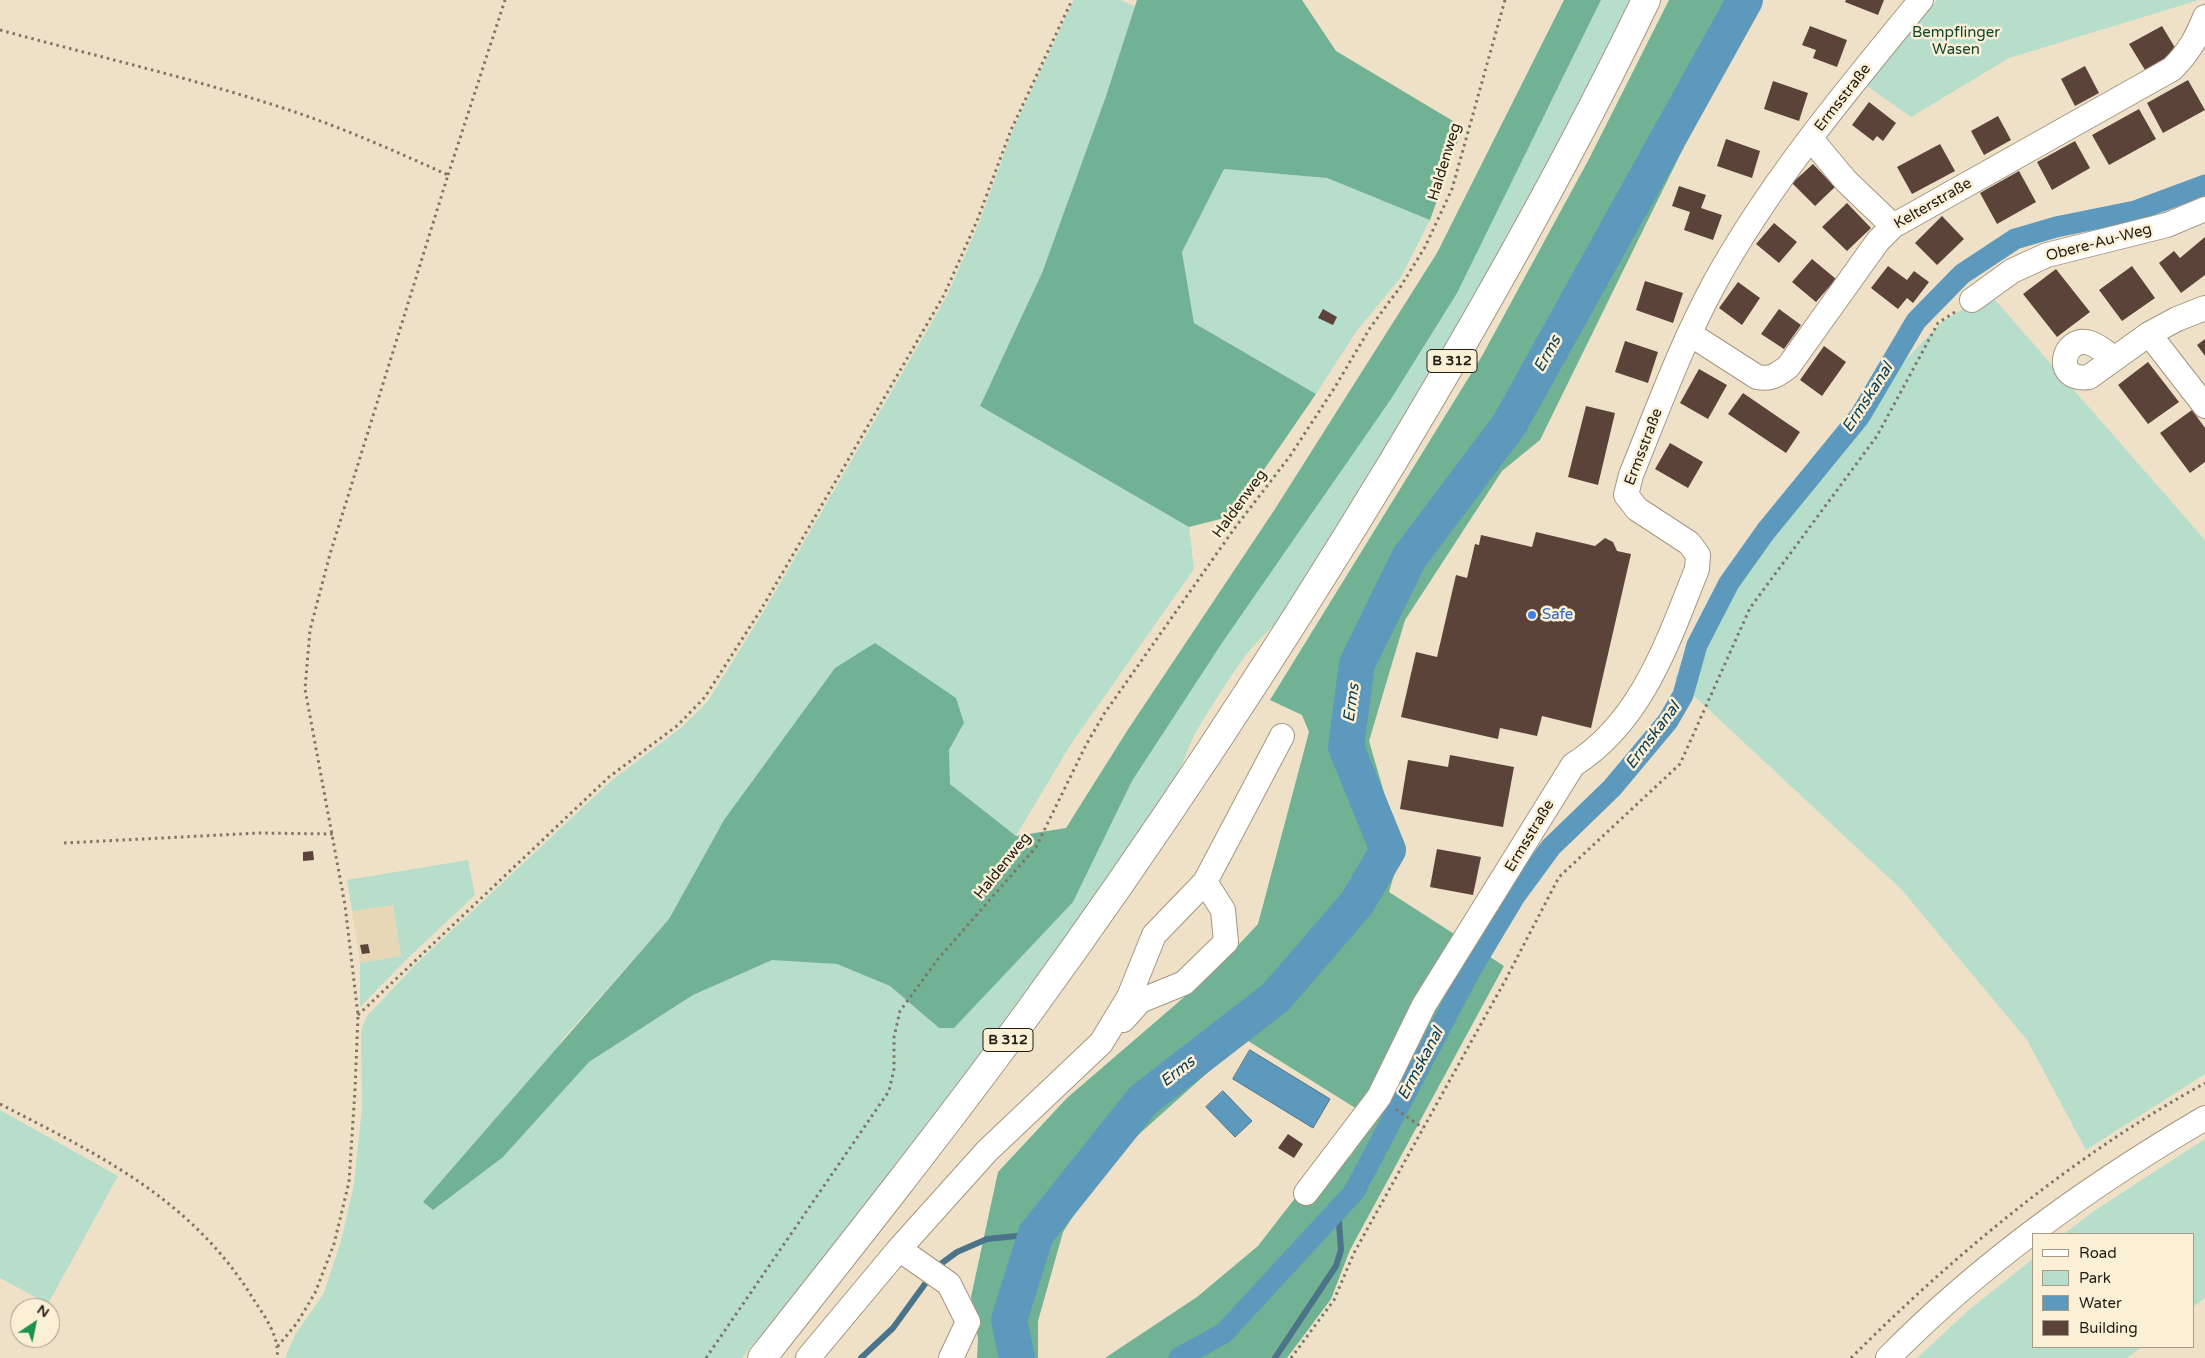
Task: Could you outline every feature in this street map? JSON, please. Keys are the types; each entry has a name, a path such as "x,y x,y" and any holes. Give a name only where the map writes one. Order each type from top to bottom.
{"highway":[{"name":"B 312","path":"762,1358 900,1182 1031,1009 1123,879 1231,718 1374,492 1470,330 1578,137 1646,0"}],"street":[{"name":"Ermsstraße","path":"1306,1193 1379,1098 1424,1005 1573,765 1609,738 1648,683 1664,651 1697,569 1698,555 1689,542 1637,509 1626,495 1641,452 1690,334 1714,284 1737,244 1811,139 1921,0"},
{"name":"Kelterstraße","path":"1690,334 1757,377 1769,379 1778,375 1788,367 1878,241 1892,226 2172,70 2186,56 2197,39 2205,17"},
{"path":"1811,139 1846,181 1892,226"},
{"name":"Obere-Au-Weg","path":"1972,300 2012,271 2047,255 2085,244 2149,230 2205,209"},
{"path":"2114,358 2149,334 2205,308"},
{"path":"2149,334 2205,406"},
{"path":"1101,1043 1129,997 1154,935 1204,882 1282,736"},
{"path":"808,1358 899,1249 987,1151 1101,1043 1140,1001 1184,983 1226,942 1223,910 1204,882"},
{"path":"2034,1233 2110,1178 2205,1118"},
{"path":"1888,1358 1951,1300 2032,1235"},
{"path":"899,1249 949,1284 968,1322 951,1358"}],"path":[{"path":"278,1346 296,1323 315,1292 334,1244 349,1182 358,1015 345,905 305,689 310,630 330,554 448,175 505,0"},
{"path":"358,1015 609,778 678,724 705,697 762,608 944,295 977,221 1011,130 1072,0"},
{"name":"Haldenweg","path":"706,1358 889,1091 894,1069 894,1037 900,1011 920,982 1036,847 1086,744 1104,714 1234,529 1290,456 1335,387 1370,328 1401,286 1425,248 1452,189 1505,0"},
{"path":"0,30 189,80 286,109 397,152 448,175"},
{"path":"1291,1358 1334,1300 1354,1253 1424,1128 1559,877 1680,764 1750,608 1877,436 1938,323 1972,300"},
{"path":"64,843 259,833 333,834"},
{"path":"1379,1098 1424,1128"},
{"path":"0,1104 108,1162 177,1208 212,1242 240,1277 264,1315 278,1346 277,1358"}],"shaded area":[{"path":"393,905 401,957 360,963 352,911"}],"green space":[{"path":"1074,0 1120,0 1135,6 1106,96 1042,273 980,406 1189,527 1194,569 1071,744 1016,836 950,784 949,750 964,723 724,820 669,919 562,1040 503,1157 589,1062 693,995 772,959 837,964 890,986 939,1028 1073,902 1132,781 1224,640 1549,107 1601,0 1631,0 1552,155 1469,308 1382,458 1290,606 1280,619 1251,648 1234,671 1197,730 1173,781 1123,856 1019,1003 911,1147 742,1358 285,1358 295,1335 324,1293 341,1241 354,1184 362,1107 361,1030 367,1016 417,963 611,781 682,727 708,701 764,611 947,296 979,223 1013,130"},
{"path":"1137,0 1302,0 1336,51 1463,127 1430,220 1327,178 1224,169 1182,252 1194,323 1316,394 1232,516 1189,527 980,406 1042,273 1106,96"},
{"path":"1564,0 1601,0 1457,293 1391,399 1224,640 1132,781 1073,902 954,1028 939,1028 890,986 837,964 772,960 693,995 589,1062 503,1157 433,1210 423,1202 669,919 724,820 835,668 875,643 956,698 964,723 949,750 950,784 1016,836 1066,828 1127,731 1275,509 1437,253"},
{"path":"1669,0 1756,0 1540,440 1502,471 1405,620 1369,741 1401,851 1389,892 1504,966 1350,1250 1331,1299 1287,1358 1105,1358 1197,1297 1258,1246 1330,1153 1350,1157 1373,1119 1245,1039 1107,1163 1063,1232 1038,1321 1038,1358 977,1358 978,1338 971,1297 998,1172 1067,1098 1211,974 1258,924 1309,732 1302,715 1270,700 1482,356 1589,159"},
{"name":"Bempflinger Wasen","path":"1937,0 2199,0 2009,58 1911,117 1867,86"},
{"path":"1224,169 1327,178 1430,220 1401,277 1356,332 1316,394 1194,323 1182,252"},
{"path":"1989,293 2205,540 2205,1074 2086,1150 2027,1040 1901,889 1675,678 1750,564 1858,409 1942,322"},
{"path":"468,860 475,895 408,958 360,1007 360,963 401,956 393,905 352,911 347,880"},
{"path":"0,1110 118,1176 51,1298 37,1298 0,1278"},
{"path":"2205,1139 2205,1298 2195,1305 2195,1233 2065,1233 2094,1211"},
{"path":"2032,1260 2032,1348 2140,1348 2127,1358 1917,1358 1970,1309"}],"water":[{"path":"1250,1050 1330,1099 1313,1128 1233,1079"},
{"path":"1223,1091 1252,1121 1235,1137 1206,1107"}],"building":[{"path":"1846,0 1884,0 1878,15 1845,2"},
{"path":"1810,26 1847,40 1837,67 1813,58 1816,50 1802,45"},
{"path":"2162,26 2177,51 2145,70 2129,44"},
{"path":"2085,66 2099,93 2075,106 2061,79"},
{"path":"2188,80 2205,110 2163,133 2147,103"},
{"path":"1773,81 1808,93 1799,121 1764,109"},
{"path":"1869,102 1896,123 1883,141 1877,136 1873,141 1852,125"},
{"path":"2139,109 2156,139 2109,165 2092,135"},
{"path":"1998,116 2011,140 1984,155 1971,131"},
{"path":"1726,139 1760,151 1752,178 1717,166"},
{"path":"2075,141 2090,168 2052,190 2037,162"},
{"path":"1940,144 1955,171 1912,194 1897,167"},
{"path":"1813,164 1835,187 1815,206 1792,183"},
{"path":"2019,171 2036,202 1997,224 1980,193"},
{"path":"1679,186 1706,195 1701,208 1722,215 1713,240 1684,230 1690,212 1672,206"},
{"path":"1847,203 1871,228 1847,251 1822,227"},
{"path":"1942,216 1964,239 1937,265 1915,243"},
{"path":"1774,223 1797,242 1779,263 1756,244"},
{"path":"2205,237 2205,275 2181,293 2159,263 2174,251 2180,258"},
{"path":"1812,259 1836,279 1816,302 1792,282"},
{"path":"1888,266 1907,280 1914,271 1929,282 1913,303 1907,298 1898,309 1871,288"},
{"path":"2132,266 2155,298 2122,321 2099,290"},
{"path":"2056,269 2090,312 2057,337 2023,294"},
{"path":"1645,281 1683,293 1673,323 1636,310"},
{"path":"1738,282 1760,298 1742,325 1719,308"},
{"path":"1323,309 1337,317 1333,325 1318,318"},
{"path":"1779,309 1801,325 1784,349 1761,334"},
{"path":"2205,339 2205,356 2197,345"},
{"path":"1625,341 1658,352 1648,383 1615,372"},
{"path":"1824,346 1846,362 1822,396 1800,380"},
{"path":"2148,362 2179,402 2148,424 2118,385"},
{"path":"1699,369 1727,385 1708,419 1680,403"},
{"path":"1743,393 1800,432 1786,453 1728,414"},
{"path":"1586,406 1615,413 1598,485 1568,477"},
{"path":"2192,410 2205,428 2205,462 2190,473 2160,433"},
{"path":"1670,443 1703,462 1688,488 1655,469"},
{"name":"Safe","path":"1536,532 1595,546 1605,538 1613,542 1617,551 1631,554 1591,728 1542,716 1537,736 1500,728 1498,739 1401,717 1416,652 1437,657 1456,575 1467,578 1475,544 1479,545 1481,535 1532,547"},
{"path":"1450,755 1514,767 1503,827 1400,809 1408,760 1448,767"},
{"path":"1437,849 1481,857 1473,895 1430,887"},
{"path":"313,851 314,860 303,861 303,852"},
{"path":"368,944 370,953 362,954 360,945"},
{"path":"1288,1134 1303,1144 1294,1158 1278,1148"}],"waterway":[{"name":"Erms","path":"1017,1358 1009,1320 1036,1234 1143,1100 1276,997 1357,903 1388,850 1346,747 1357,664 1409,558 1509,425 1745,0"},
{"name":"Ermskanal","path":"1179,1358 1224,1333 1354,1192 1470,971 1515,896 1551,847 1612,788 1668,721 1683,695 1697,645 1729,583 1766,531 1860,416 1916,321 1962,274 2015,239 2056,227 2135,211 2205,185"},
{"path":"1275,1358 1336,1266 1341,1250 1338,1209"},
{"path":"861,1358 893,1328 938,1266 957,1252 987,1239 1036,1234"}],"place":[{"name":"Safe","path":"1532,615"}]}
